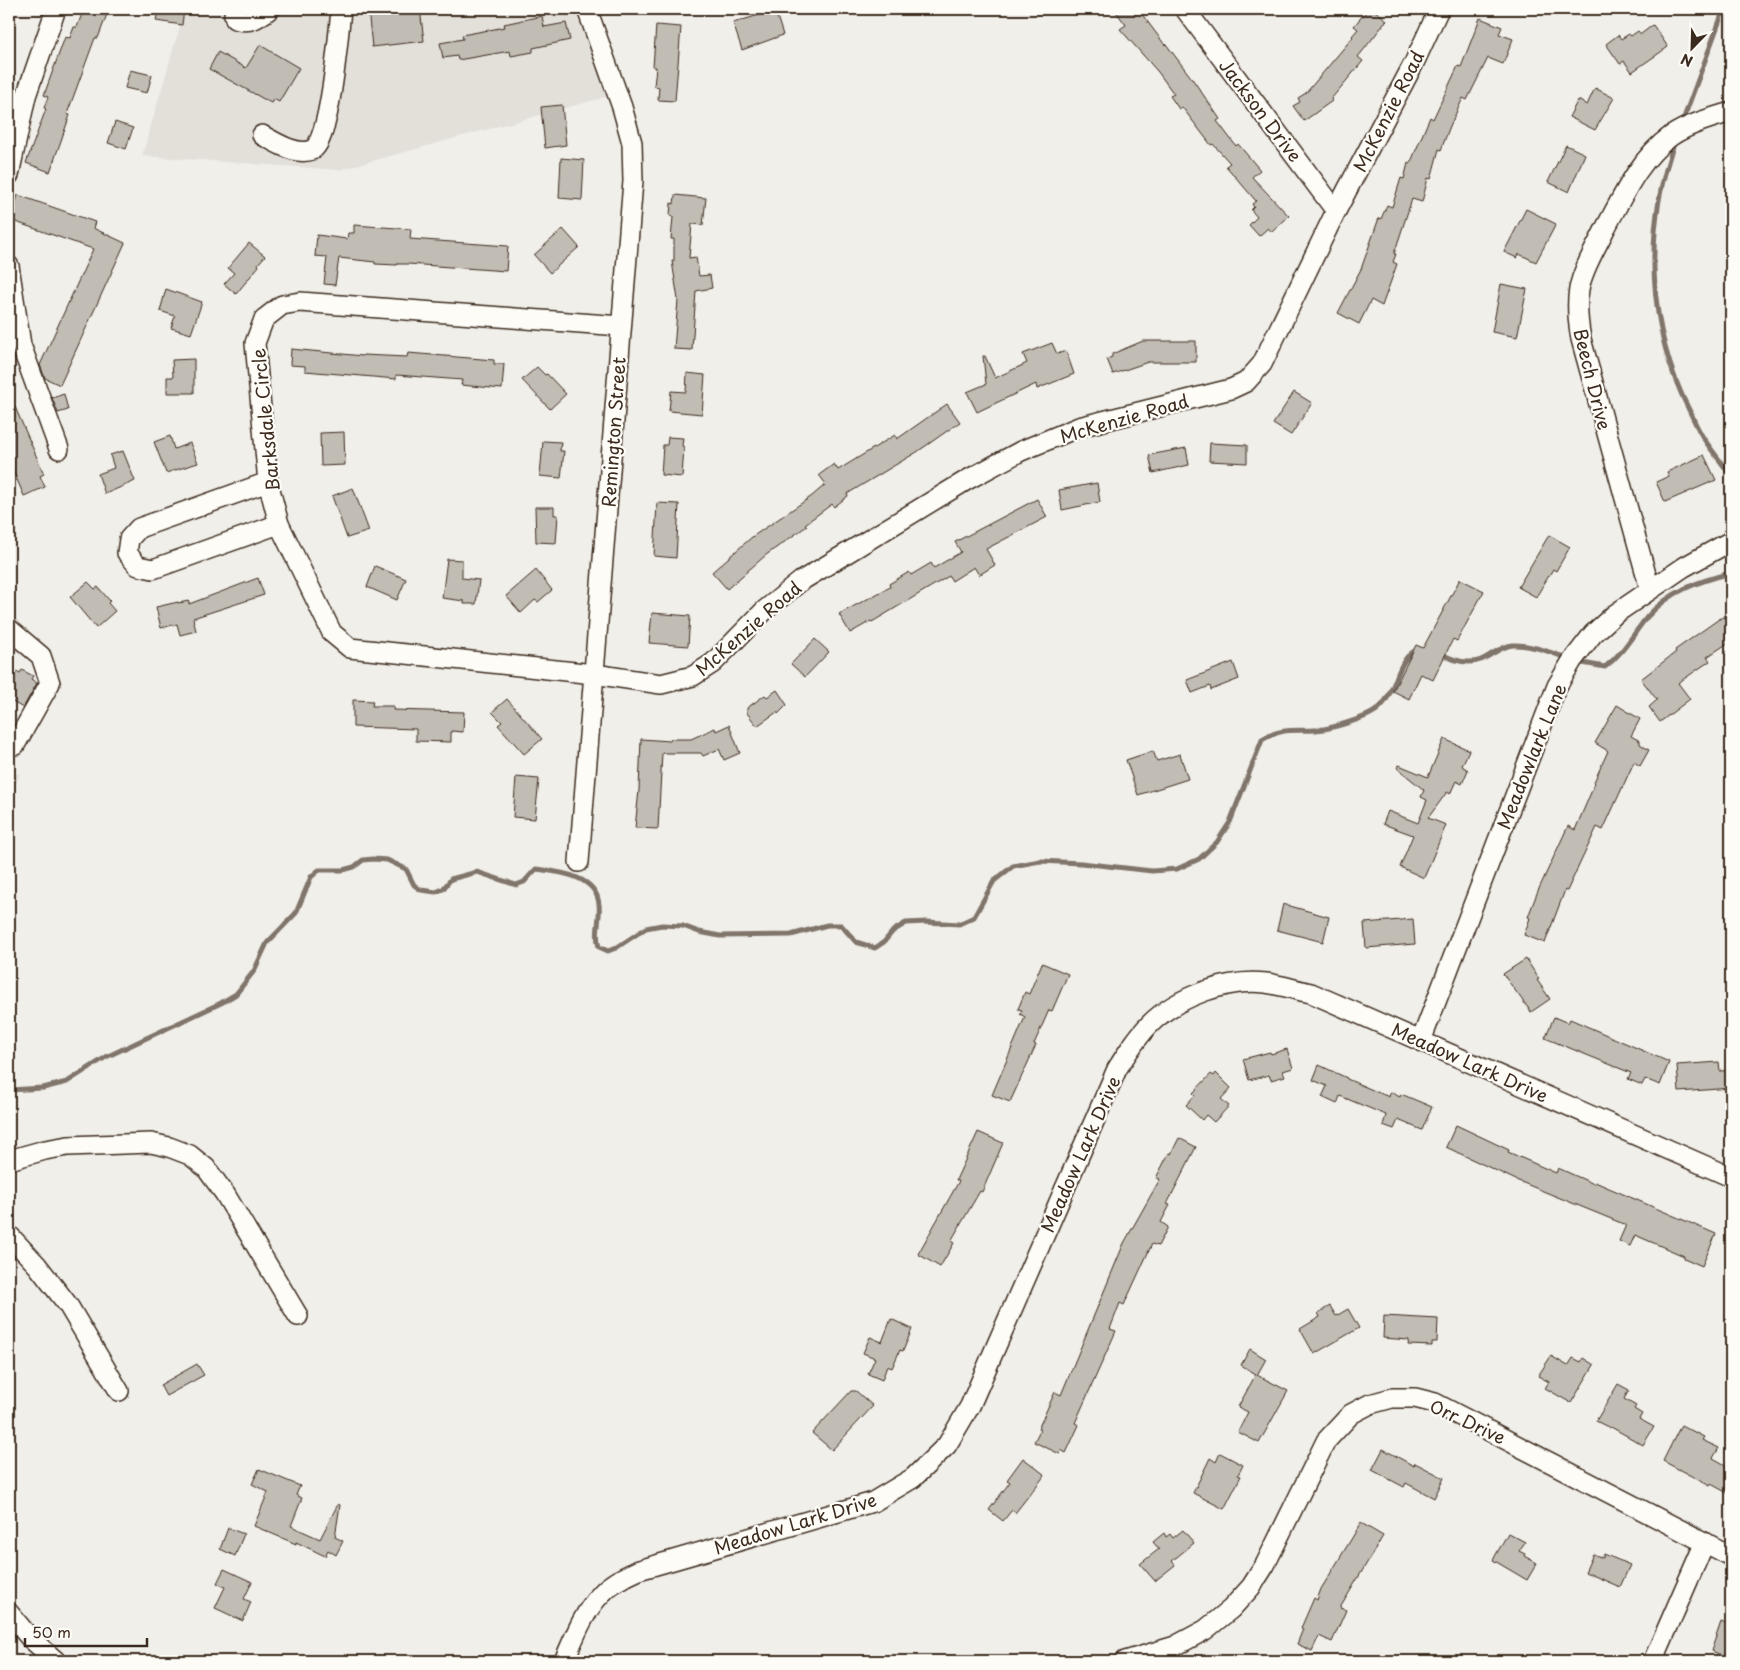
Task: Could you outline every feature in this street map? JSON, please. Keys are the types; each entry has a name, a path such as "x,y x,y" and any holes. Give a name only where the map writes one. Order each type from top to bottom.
{"street":[{"path":"9,175 26,96 56,9"},
{"path":"236,9 235,19 248,21 258,18 270,9"},
{"path":"262,135 284,146 300,151 310,151 318,145 326,121 331,94 341,9"},
{"name":"Remington Street","path":"580,862 633,181 632,143 622,107 587,9"},
{"name":"Jackson Drive","path":"1185,9 1336,211"},
{"name":"McKenzie Road","path":"594,674 661,684 693,676 713,663 765,610 802,581 967,480 1021,451 1079,427 1231,389 1246,382 1262,364 1336,211 1414,63 1439,9"},
{"name":"Beech Drive","path":"1650,589 1581,338 1577,314 1579,289 1591,257 1632,178 1648,156 1671,136 1702,120 1731,112"},
{"path":"9,266 12,304 21,344 59,449"},
{"name":"Barksdale Circle","path":"594,674 350,648 332,633 279,524 268,482 255,343 264,319 282,306 300,302 622,326"},
{"path":"268,482 139,528 129,539 127,553 138,566 153,569 279,524"},
{"name":"Meadowlark Lane","path":"1421,1041 1557,686 1572,661 1593,634 1615,614 1684,567 1731,540"},
{"path":"9,629 41,656 50,683 14,746"},
{"name":"Meadow Lark Drive","path":"564,1661 580,1623 602,1593 619,1579 639,1570 873,1502 913,1478 947,1445 970,1406 1117,1070 1131,1045 1152,1022 1177,1004 1203,991 1234,984 1265,983 1311,993 1731,1177"},
{"path":"9,1160 68,1146 151,1143 190,1155 206,1168 225,1194 298,1316"},
{"path":"9,1235 37,1265 68,1305 119,1391"},
{"name":"Orr Drive","path":"1124,1661 1175,1646 1205,1630 1231,1609 1251,1587 1266,1565 1326,1441 1351,1414 1370,1404 1392,1398 1414,1398 1435,1402 1731,1556"},
{"path":"1653,1661 1705,1542"},
{"path":"9,1613 30,1638 56,1661"}],"shaded area":[{"path":"185,9 583,9 613,95 339,170 142,156"},
{"path":"9,774 20,774 9,800"}],"building":[{"path":"84,9 109,9 98,38 95,38 67,114 70,115 50,172 26,163 46,109 44,108 48,97 44,95 65,37 70,38 74,27 77,27"},
{"path":"158,9 184,9 182,25 156,21"},
{"path":"368,9 420,9 424,41 372,47"},
{"path":"1114,9 1138,9 1193,80 1220,119 1217,121 1236,146 1238,144 1260,170 1252,177 1289,216 1272,232 1268,228 1259,236 1249,225 1257,217 1251,210 1254,207 1252,204 1256,201 1226,166 1230,163 1213,144 1211,145 1182,107 1179,109 1170,96 1174,94 1158,72 1120,29 1126,25"},
{"path":"1368,9 1373,9 1387,20 1358,57 1363,61 1331,99 1332,101 1304,121 1293,106 1300,102 1298,98 1306,93 1353,37 1358,29 1354,26"},
{"path":"775,10 783,35 742,50 733,23"},
{"path":"542,16 544,27 566,23 570,40 533,48 533,52 511,56 510,51 458,60 457,56 443,58 440,43 463,39 462,35 505,27 504,24"},
{"path":"1480,18 1502,27 1499,34 1513,39 1503,64 1488,58 1467,100 1463,98 1441,150 1439,149 1431,179 1428,178 1422,202 1412,199 1394,254 1396,254 1393,262 1397,264 1382,306 1371,300 1359,324 1338,313 1361,269 1379,218 1381,219 1387,205 1392,207 1401,178 1404,179 1408,163 1410,164 1430,117 1433,119 1458,66 1461,67"},
{"path":"656,25 681,27 675,101 658,100 659,87 654,86 656,67 653,67"},
{"path":"1653,25 1668,47 1632,72 1624,61 1620,64 1606,44 1618,35 1621,39 1629,34 1631,36 1638,31 1641,34"},
{"path":"260,45 299,68 279,102 274,99 271,103 209,69 218,52 246,68"},
{"path":"130,70 152,75 147,93 125,88"},
{"path":"1595,88 1614,98 1595,130 1569,117 1578,100 1587,105"},
{"path":"562,105 566,145 545,148 541,107"},
{"path":"115,122 133,128 126,149 108,143"},
{"path":"1566,145 1585,154 1569,192 1548,182"},
{"path":"561,158 584,160 582,200 559,198"},
{"path":"18,195 95,222 93,228 125,243 60,385 45,378 40,365 93,249 10,220"},
{"path":"675,195 706,198 703,225 692,224 689,258 696,257 699,276 710,275 712,288 696,291 692,350 674,349 678,300 672,261 674,261 674,239 671,239 673,217 670,216 671,203 674,204"},
{"path":"1526,209 1556,224 1536,262 1519,254 1517,258 1504,252"},
{"path":"354,225 411,229 410,239 508,246 506,271 408,264 375,264 375,262 339,258 335,285 324,284 327,257 315,256 317,235 347,239 348,233 354,233"},
{"path":"563,229 579,247 550,273 534,255"},
{"path":"249,243 265,256 236,294 224,284 234,273 228,268"},
{"path":"1501,284 1527,289 1517,337 1492,332"},
{"path":"166,289 202,302 191,334 171,328 175,316 160,311"},
{"path":"1143,341 1196,341 1196,362 1148,362 1113,374 1107,359 1112,357 1112,354"},
{"path":"1052,343 1057,354 1066,351 1074,374 1037,389 1036,384 977,412 967,392 986,384 983,356 985,356 995,378 1027,363 1023,354"},
{"path":"291,349 363,356 407,357 408,353 494,360 494,364 504,364 502,389 461,385 462,380 396,375 396,379 305,371 305,366 290,365"},
{"path":"194,359 194,393 167,393 167,377 173,377 172,360"},
{"path":"537,367 545,375 547,374 566,394 550,409 522,380"},
{"path":"687,373 705,375 702,414 669,411 671,391 686,392"},
{"path":"1294,392 1312,403 1291,435 1273,424"},
{"path":"9,393 44,474 40,476 45,487 24,496 9,461"},
{"path":"64,394 68,410 58,413 52,398"},
{"path":"947,404 960,422 917,452 847,494 848,496 834,507 832,504 805,524 807,526 766,555 727,589 712,572 752,537 812,496 826,484 819,475 834,464 838,470 895,435 897,439"},
{"path":"344,432 345,465 321,466 320,433"},
{"path":"170,436 174,449 190,443 198,463 166,473 154,442"},
{"path":"668,437 683,438 682,477 661,475 663,445 667,445"},
{"path":"543,441 561,442 560,451 564,451 561,478 540,476"},
{"path":"1210,443 1247,445 1247,463 1209,461"},
{"path":"1186,448 1189,465 1153,473 1149,455"},
{"path":"123,451 135,481 105,494 98,474 114,468 110,455"},
{"path":"1704,455 1716,480 1665,502 1656,482 1669,476 1667,472"},
{"path":"1097,483 1100,502 1062,510 1059,490"},
{"path":"353,488 369,531 347,538 332,496"},
{"path":"1037,499 1047,517 986,549 995,565 979,575 974,567 952,581 949,576 850,633 839,614 890,587 889,584 909,572 911,575 931,563 934,568 961,552 955,542"},
{"path":"657,503 679,504 676,558 654,556"},
{"path":"535,507 554,507 554,515 558,515 556,543 536,542"},
{"path":"1549,535 1570,547 1556,571 1553,569 1536,597 1518,587"},
{"path":"447,559 462,560 462,578 479,580 476,604 464,604 464,601 442,598"},
{"path":"375,566 406,579 397,600 367,587"},
{"path":"536,570 552,590 538,602 535,600 521,613 506,596"},
{"path":"258,578 264,595 193,618 196,631 180,635 177,624 161,628 156,607 189,601 189,604"},
{"path":"1460,579 1484,591 1457,641 1453,639 1433,680 1421,674 1409,699 1393,691 1416,645 1423,648"},
{"path":"88,582 95,589 98,587 110,601 108,603 115,611 96,628 70,597"},
{"path":"652,613 690,616 688,646 649,643"},
{"path":"1731,614 1731,641 1707,657 1710,661 1678,683 1690,699 1660,722 1649,707 1657,700 1641,679 1676,652 1675,650 1719,619"},
{"path":"815,639 829,652 805,677 791,664"},
{"path":"1233,662 1239,679 1211,690 1210,686 1192,693 1187,680"},
{"path":"9,667 20,673 22,670 33,676 31,679 37,683 23,708 9,700"},
{"path":"777,690 787,705 778,714 777,712 757,726 747,713 747,708 765,695 767,697"},
{"path":"507,699 542,739 524,754 498,725 502,722 492,712"},
{"path":"353,700 373,701 372,706 394,706 393,710 464,712 463,732 451,731 451,742 416,741 416,729 353,727"},
{"path":"1617,705 1640,719 1631,736 1640,741 1640,744 1649,750 1640,766 1634,762 1603,830 1597,827 1567,891 1565,890 1545,943 1524,935 1530,918 1528,917 1568,826 1575,830 1595,783 1608,751 1595,743"},
{"path":"729,725 740,753 724,760 719,749 703,756 701,753 662,753 658,829 635,828 641,739 670,741 670,739 691,739 715,728 716,731"},
{"path":"1444,739 1469,750 1462,766 1468,770 1462,784 1456,781 1450,794 1447,792 1428,818 1446,825 1424,878 1400,867 1413,835 1383,824 1388,811 1418,823 1427,800 1421,797 1424,790 1397,768 1399,765 1428,777"},
{"path":"1153,751 1157,761 1180,754 1188,779 1138,795 1126,760"},
{"path":"516,777 539,779 535,819 513,817"},
{"path":"1283,904 1329,917 1323,942 1277,930"},
{"path":"1413,919 1415,944 1366,948 1364,923"},
{"path":"1526,959 1550,999 1531,1012 1503,974"},
{"path":"1042,963 1068,974 1052,1011 1049,1010 1034,1044 1036,1045 1010,1102 992,1095 1025,1017 1020,1014 1022,1010 1018,1009 1025,992 1029,994"},
{"path":"1554,1017 1568,1023 1570,1019 1669,1062 1660,1085 1645,1079 1642,1085 1628,1079 1631,1073 1545,1038"},
{"path":"1287,1049 1293,1068 1283,1071 1285,1076 1271,1080 1269,1075 1249,1080 1243,1059"},
{"path":"1719,1062 1720,1071 1731,1070 1731,1088 1679,1092 1677,1065"},
{"path":"1319,1065 1389,1097 1390,1092 1400,1097 1401,1094 1432,1107 1422,1130 1398,1120 1394,1129 1383,1125 1386,1115 1340,1096 1337,1104 1322,1097 1327,1086 1313,1080"},
{"path":"1216,1073 1231,1088 1221,1099 1229,1106 1214,1122 1206,1115 1202,1120 1186,1105 1195,1095 1193,1093 1211,1074 1214,1076"},
{"path":"1456,1125 1509,1150 1508,1152 1556,1173 1558,1168 1594,1184 1595,1182 1716,1234 1702,1266 1684,1258 1684,1256 1635,1235 1630,1246 1619,1241 1626,1225 1516,1180 1446,1147"},
{"path":"978,1132 1003,1143 982,1192 980,1191 951,1241 954,1243 940,1267 918,1254 959,1181 956,1180"},
{"path":"1179,1138 1196,1147 1167,1204 1170,1205 1161,1222 1168,1227 1158,1246 1152,1244 1124,1305 1120,1303 1110,1329 1116,1331 1075,1423 1079,1425 1066,1453 1061,1450 1060,1454 1034,1442 1040,1430 1038,1429 1055,1392 1061,1395 1124,1243 1160,1179 1156,1178"},
{"path":"1330,1306 1336,1316 1348,1309 1359,1328 1314,1354 1300,1329 1320,1317 1318,1313"},
{"path":"1384,1316 1438,1319 1437,1342 1432,1342 1432,1346 1408,1345 1409,1340 1383,1338"},
{"path":"891,1319 912,1329 903,1351 900,1350 892,1368 887,1366 882,1380 868,1374 875,1358 863,1353 870,1337 882,1342"},
{"path":"1250,1349 1266,1359 1257,1375 1288,1391 1259,1443 1238,1432 1248,1412 1238,1407 1256,1374 1241,1365"},
{"path":"1551,1356 1568,1366 1573,1358 1581,1362 1583,1358 1594,1365 1571,1403 1545,1388 1549,1382 1538,1376"},
{"path":"197,1364 204,1375 166,1396 160,1385"},
{"path":"1618,1384 1629,1390 1624,1399 1636,1406 1634,1409 1642,1414 1639,1419 1654,1427 1643,1445 1596,1421"},
{"path":"851,1391 856,1391 873,1406 832,1450 812,1433"},
{"path":"1681,1425 1704,1437 1702,1440 1719,1448 1713,1458 1731,1468 1731,1495 1663,1461"},
{"path":"1383,1449 1414,1466 1415,1463 1444,1478 1434,1498 1406,1483 1404,1487 1372,1470"},
{"path":"1220,1453 1243,1465 1238,1475 1241,1476 1224,1509 1193,1493 1210,1458 1216,1462"},
{"path":"1023,1458 1045,1475 1015,1513 1012,1510 1003,1521 989,1510 1010,1482 1007,1480"},
{"path":"259,1469 300,1486 296,1495 302,1498 291,1526 320,1539 338,1504 340,1505 335,1537 343,1541 336,1555 328,1550 325,1556 296,1542 296,1544 254,1526 268,1492 252,1484"},
{"path":"1361,1523 1383,1536 1340,1608 1346,1610 1332,1642 1319,1636 1312,1651 1297,1644 1303,1629 1301,1628 1314,1598 1317,1600 1321,1589"},
{"path":"228,1528 244,1534 235,1556 220,1549"},
{"path":"1183,1530 1194,1543 1172,1561 1175,1565 1155,1581 1140,1564 1159,1549 1153,1542 1164,1533 1166,1537 1170,1534 1173,1538"},
{"path":"1508,1533 1525,1542 1519,1551 1537,1563 1527,1580 1493,1560"},
{"path":"1593,1554 1603,1558 1604,1554 1630,1565 1620,1587 1585,1572"},
{"path":"224,1569 252,1582 244,1599 251,1602 243,1621 215,1608 225,1587 217,1583"},
{"path":"1721,1622 1731,1626 1730,1658 1711,1651"}],"waterway":[{"path":"1682,123 1724,9"},
{"path":"1675,141 1665,174 1658,208 1654,243 1654,278 1658,312 1665,346 1676,380 1690,412 1704,439 1731,476"},
{"path":"1577,662 1605,667 1623,650 1647,617 1665,600 1686,588 1731,573"},
{"path":"1440,653 1455,660 1470,662 1481,660 1504,647 1520,645 1541,649 1569,659"},
{"path":"9,1090 43,1088 67,1082 106,1057 221,1003 236,994 254,971 267,943 296,913 311,877 319,870 343,870 354,867 363,860 387,860 406,869 414,885 421,890 436,892 443,889 451,879 477,872 516,885 524,882 536,869 575,877 584,881 596,894 599,904 597,931 599,947 608,951 616,948 646,928 662,925 683,926 699,932 720,936 791,935 827,925 841,925 856,942 875,948 884,942 893,931 906,923 959,924 974,917 994,881 1013,866 1040,861 1081,863 1152,871 1177,869 1199,859 1217,842 1230,822 1262,740 1270,735 1285,731 1329,728 1372,713 1381,707 1387,698 1405,660 1411,653 1420,649"}]}
